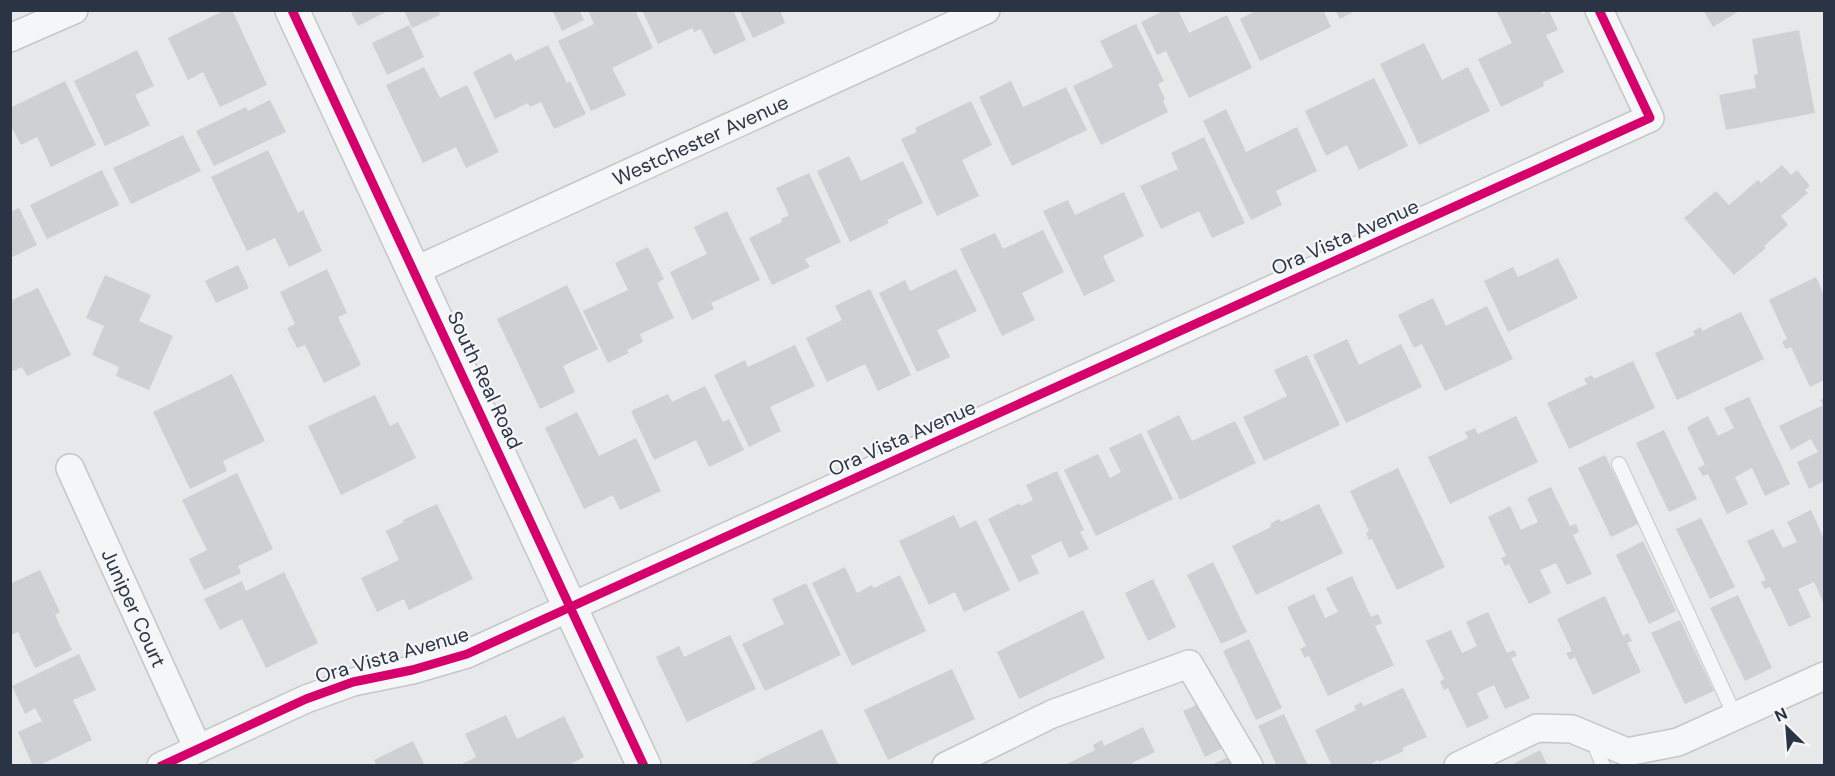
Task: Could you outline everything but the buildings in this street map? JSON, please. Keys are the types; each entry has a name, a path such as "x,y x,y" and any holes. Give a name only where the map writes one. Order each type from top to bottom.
{"street":[{"path":"10,38 74,10"},
{"name":"South Real Road","path":"292,10 644,765"},
{"name":"Westchester Avenue","path":"414,271 986,10"},
{"name":"Ora Vista Avenue","path":"161,765 306,699 353,682 412,670 467,654 571,609 1650,118 1599,10"},
{"name":"Juniper Court","path":"70,468 198,748"},
{"path":"946,765 1052,714 1189,664 1249,765"},
{"path":"1458,765 1537,728 1572,729 1627,752 1678,742 1824,676"}],"lane":[{"path":"1618,464 1735,716"},
{"path":"1592,738 1603,765"}],"cycle path":[{"path":"292,10 644,766"},
{"path":"161,766 306,699 353,682 412,670 467,654 1650,118 1599,10"}]}
